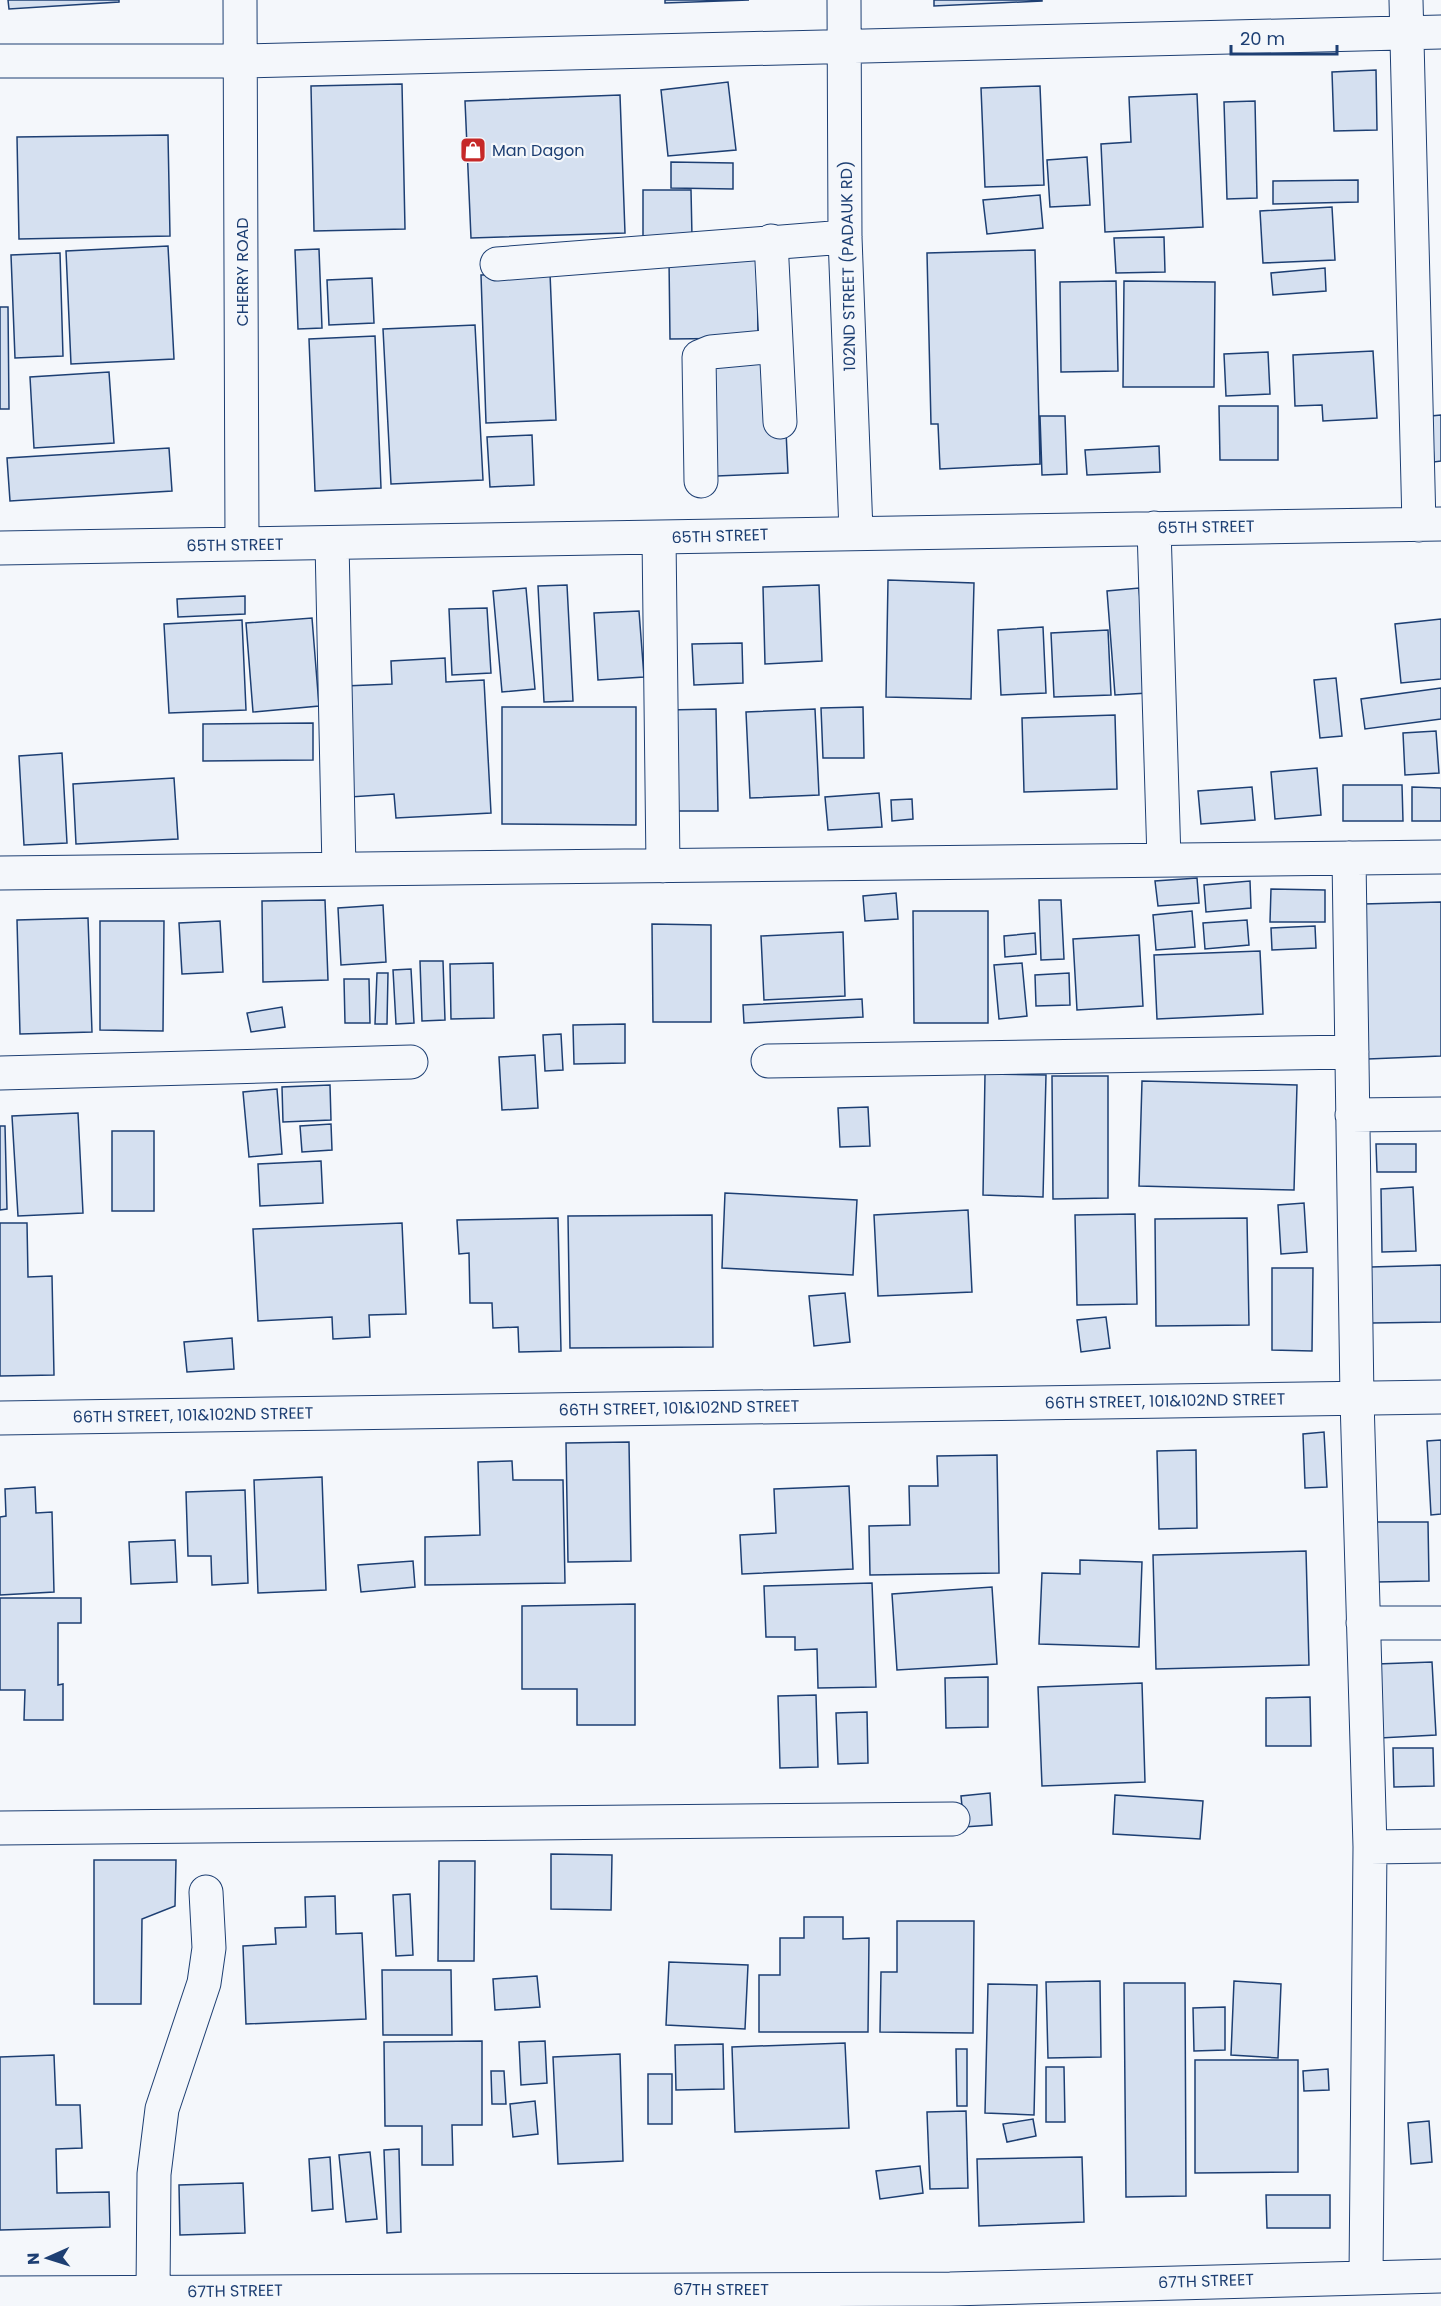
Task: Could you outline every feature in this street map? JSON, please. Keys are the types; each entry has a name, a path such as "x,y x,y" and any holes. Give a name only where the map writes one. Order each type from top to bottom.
{"street":[{"name":"CHERRY ROAD","path":"240,0 242,544"},
{"name":"102ND STREET (PADAUK RD)","path":"844,0 846,46 845,237 856,532"},
{"path":"1406,0 1430,524"},
{"path":"0,62 241,61 1441,32"},
{"path":"497,264 845,237"},
{"path":"771,241 780,422"},
{"path":"701,481 699,357 711,352 776,346"},
{"name":"65TH STREET","path":"0,548 1430,524"},
{"path":"1154,528 1164,860"},
{"path":"659,537 663,866"},
{"path":"332,543 339,869"},
{"path":"0,873 1441,857"},
{"path":"1349,858 1357,1399 1370,1847 1366,2276"},
{"path":"768,1061 1352,1052"},
{"path":"0,1073 411,1062"},
{"path":"1352,1115 1441,1114"},
{"name":"66TH STREET, 101&102ND STREET","path":"0,1418 1441,1397"},
{"path":"1363,1623 1441,1623"},
{"path":"0,1828 953,1819"},
{"path":"1370,1847 1441,1846"},
{"path":"153,2292 154,2174 162,2109 204,1983 208,1948 206,1892"},
{"name":"67TH STREET","path":"0,2293 153,2292 371,2298 950,2297 1366,2276 1441,2276"}],"building":[{"path":"8,0 119,0 119,2 9,9"},
{"path":"665,0 749,0 665,3"},
{"path":"934,0 1042,0 1042,1 934,6"},
{"path":"1376,70 1377,130 1334,131 1332,72"},
{"path":"728,82 736,150 668,156 661,90"},
{"path":"402,84 405,229 314,231 311,86"},
{"path":"1040,86 1044,185 985,187 981,88"},
{"path":"1197,94 1203,227 1105,232 1101,144 1131,142 1129,97"},
{"path":"620,95 625,233 471,238 465,101"},
{"path":"1255,101 1257,198 1227,199 1224,102"},
{"path":"168,135 170,236 19,239 17,137"},
{"path":"1087,157 1090,205 1050,207 1047,160"},
{"path":"671,162 733,163 733,189 671,188"},
{"path":"1358,180 1358,202 1273,204 1273,181"},
{"path":"643,190 691,190 692,237 643,238"},
{"path":"1040,195 1043,228 987,234 983,200"},
{"path":"1332,207 1335,260 1263,263 1260,211"},
{"path":"1164,237 1165,272 1116,273 1114,238"},
{"path":"168,246 174,359 71,364 66,251"},
{"path":"319,249 322,328 298,329 295,250"},
{"path":"1035,250 1040,464 940,469 938,424 931,424 927,253"},
{"path":"60,253 63,356 15,358 11,255"},
{"path":"757,258 758,338 670,339 669,260"},
{"path":"1325,268 1326,291 1273,295 1271,273"},
{"path":"550,273 556,420 486,423 481,275"},
{"path":"372,278 374,323 329,325 327,280"},
{"path":"1116,281 1118,371 1061,372 1060,282"},
{"path":"1124,281 1215,282 1214,387 1123,387"},
{"path":"0,307 8,307 9,409 0,409"},
{"path":"475,325 483,480 391,484 383,329"},
{"path":"375,336 381,488 315,491 309,339"},
{"path":"1373,351 1377,418 1323,421 1322,405 1295,406 1293,355"},
{"path":"1268,352 1270,394 1226,396 1224,354"},
{"path":"765,356 786,431 788,473 717,476 713,358"},
{"path":"109,372 114,443 34,448 30,377"},
{"path":"1219,406 1278,406 1278,460 1220,460"},
{"path":"1441,415 1441,461 1434,462 1431,416"},
{"path":"1040,416 1065,416 1067,474 1042,475"},
{"path":"532,435 534,485 490,487 487,437"},
{"path":"1159,446 1160,472 1087,475 1085,450"},
{"path":"169,448 172,491 10,501 7,458"},
{"path":"888,580 974,583 971,699 886,697"},
{"path":"567,585 573,701 544,702 538,586"},
{"path":"819,585 822,661 765,664 763,587"},
{"path":"526,588 535,689 502,692 493,591"},
{"path":"1139,588 1148,693 1115,695 1107,591"},
{"path":"245,596 245,614 178,617 177,599"},
{"path":"487,608 491,673 452,675 449,609"},
{"path":"639,611 644,677 598,680 594,613"},
{"path":"312,618 319,706 253,712 246,623"},
{"path":"1441,619 1441,679 1401,683 1395,624"},
{"path":"242,620 246,710 169,713 164,624"},
{"path":"1043,627 1046,693 1001,695 998,630"},
{"path":"1108,630 1111,695 1054,697 1051,633"},
{"path":"742,643 743,683 694,685 692,644"},
{"path":"445,658 446,682 484,680 491,813 396,818 394,794 350,797 345,686 392,684 391,661"},
{"path":"1336,678 1342,736 1320,738 1314,680"},
{"path":"1441,688 1441,719 1365,729 1361,699"},
{"path":"502,707 636,707 636,825 502,824"},
{"path":"863,707 864,758 823,758 821,708"},
{"path":"716,709 718,811 669,811 667,710"},
{"path":"815,709 819,795 750,798 746,712"},
{"path":"1115,715 1117,789 1024,792 1022,718"},
{"path":"313,723 313,760 203,761 203,724"},
{"path":"1436,731 1439,773 1405,775 1403,733"},
{"path":"62,753 67,843 24,845 19,756"},
{"path":"1317,768 1321,815 1275,819 1271,772"},
{"path":"174,778 178,839 76,844 73,784"},
{"path":"1343,785 1402,785 1403,821 1343,821"},
{"path":"1252,787 1255,820 1201,824 1198,791"},
{"path":"1412,787 1441,788 1441,821 1412,821"},
{"path":"879,793 882,827 828,830 825,797"},
{"path":"912,799 913,819 892,821 891,800"},
{"path":"1197,878 1199,903 1158,906 1155,881"},
{"path":"1250,881 1251,908 1206,912 1204,885"},
{"path":"1271,889 1325,890 1325,922 1270,922"},
{"path":"896,893 898,919 865,921 863,896"},
{"path":"325,900 328,980 263,982 262,901"},
{"path":"1039,900 1061,900 1064,959 1041,960"},
{"path":"1441,902 1441,1056 1368,1059 1363,904"},
{"path":"383,905 386,962 341,965 338,908"},
{"path":"913,911 988,911 988,1023 914,1023"},
{"path":"1192,911 1195,947 1156,950 1153,915"},
{"path":"88,918 92,1032 20,1034 17,920"},
{"path":"1247,920 1249,945 1205,949 1203,923"},
{"path":"100,921 164,921 163,1031 100,1030"},
{"path":"220,921 223,972 182,974 179,923"},
{"path":"652,924 711,925 711,1022 653,1022"},
{"path":"1315,926 1316,948 1272,950 1271,928"},
{"path":"843,932 845,996 764,1000 761,936"},
{"path":"1035,933 1036,954 1005,957 1004,936"},
{"path":"1139,935 1143,1006 1077,1010 1073,939"},
{"path":"1260,951 1263,1014 1157,1019 1154,955"},
{"path":"420,961 443,961 445,1020 422,1021"},
{"path":"493,963 494,1018 451,1019 450,964"},
{"path":"1022,963 1027,1016 999,1019 994,965"},
{"path":"411,969 414,1023 396,1024 393,970"},
{"path":"377,973 388,973 387,1024 375,1024"},
{"path":"1069,973 1070,1005 1036,1006 1035,975"},
{"path":"344,979 369,979 370,1023 345,1023"},
{"path":"862,999 863,1017 744,1023 743,1005"},
{"path":"282,1007 285,1027 251,1032 247,1013"},
{"path":"625,1024 625,1063 574,1064 573,1025"},
{"path":"561,1034 563,1070 545,1071 543,1035"},
{"path":"535,1055 538,1108 502,1110 499,1057"},
{"path":"985,1074 1046,1075 1043,1197 983,1195"},
{"path":"1052,1076 1108,1076 1108,1198 1053,1199"},
{"path":"1142,1081 1297,1085 1294,1190 1139,1186"},
{"path":"330,1085 331,1120 283,1122 282,1087"},
{"path":"277,1089 282,1154 249,1157 243,1092"},
{"path":"868,1107 870,1146 840,1147 838,1108"},
{"path":"78,1113 83,1213 18,1216 12,1116"},
{"path":"331,1124 332,1150 302,1152 300,1126"},
{"path":"0,1126 5,1126 7,1209 0,1210"},
{"path":"112,1131 154,1131 154,1211 112,1211"},
{"path":"1376,1144 1416,1144 1416,1172 1377,1172"},
{"path":"321,1161 323,1203 260,1206 258,1164"},
{"path":"1413,1187 1416,1251 1382,1252 1381,1189"},
{"path":"725,1193 857,1200 853,1275 722,1268"},
{"path":"1304,1203 1307,1252 1281,1254 1278,1205"},
{"path":"968,1210 972,1292 878,1296 874,1215"},
{"path":"1135,1214 1137,1304 1077,1305 1075,1215"},
{"path":"712,1215 713,1347 570,1348 568,1216"},
{"path":"558,1218 561,1351 519,1352 518,1327 493,1328 492,1303 470,1303 469,1253 459,1254 457,1220"},
{"path":"1247,1218 1249,1325 1156,1326 1155,1219"},
{"path":"0,1223 27,1223 28,1277 52,1276 54,1375 0,1376"},
{"path":"402,1223 406,1314 369,1315 370,1337 333,1339 332,1317 258,1321 253,1229"},
{"path":"1441,1265 1441,1322 1372,1323 1371,1267"},
{"path":"1272,1268 1313,1268 1312,1351 1272,1350"},
{"path":"845,1293 850,1342 814,1346 809,1296"},
{"path":"1106,1317 1110,1348 1081,1352 1077,1320"},
{"path":"232,1338 234,1369 187,1372 184,1342"},
{"path":"1324,1432 1327,1487 1305,1488 1303,1434"},
{"path":"1441,1440 1441,1514 1431,1515 1427,1441"},
{"path":"629,1442 631,1561 568,1562 566,1443"},
{"path":"1196,1450 1197,1528 1159,1529 1157,1451"},
{"path":"997,1455 999,1573 870,1575 869,1526 910,1525 909,1486 938,1486 937,1456"},
{"path":"512,1461 513,1480 563,1480 565,1583 425,1585 425,1537 480,1535 478,1462"},
{"path":"322,1477 326,1590 258,1593 254,1480"},
{"path":"849,1486 853,1569 742,1574 740,1535 776,1533 774,1489"},
{"path":"35,1487 36,1513 52,1512 54,1592 0,1595 0,1517 6,1516 5,1489"},
{"path":"245,1490 248,1583 212,1585 211,1556 188,1556 186,1492"},
{"path":"1376,1522 1428,1522 1429,1581 1377,1582"},
{"path":"175,1540 177,1582 131,1584 129,1542"},
{"path":"1306,1551 1309,1665 1156,1669 1153,1555"},
{"path":"1080,1560 1142,1562 1139,1647 1039,1644 1042,1573 1080,1574"},
{"path":"413,1561 415,1587 361,1592 358,1565"},
{"path":"872,1583 876,1687 818,1688 817,1649 795,1650 795,1637 766,1637 764,1586"},
{"path":"992,1587 997,1664 897,1670 892,1594"},
{"path":"0,1598 81,1598 81,1623 58,1623 58,1685 63,1684 63,1720 24,1720 25,1690 0,1690"},
{"path":"635,1604 635,1725 577,1725 577,1689 522,1689 522,1606"},
{"path":"1432,1662 1436,1735 1380,1738 1377,1664"},
{"path":"988,1677 988,1727 946,1728 945,1678"},
{"path":"1142,1683 1145,1782 1042,1786 1038,1687"},
{"path":"816,1695 818,1767 780,1768 778,1696"},
{"path":"1310,1697 1311,1746 1266,1746 1266,1698"},
{"path":"867,1712 868,1763 838,1764 836,1713"},
{"path":"1393,1748 1433,1748 1434,1786 1394,1787"},
{"path":"990,1793 992,1825 964,1827 961,1796"},
{"path":"1115,1795 1203,1801 1200,1839 1113,1834"},
{"path":"551,1854 612,1855 611,1910 551,1909"},
{"path":"94,1860 176,1860 175,1906 142,1919 141,2004 94,2004"},
{"path":"439,1861 475,1861 474,1961 438,1961"},
{"path":"410,1894 413,1955 396,1956 393,1895"},
{"path":"335,1896 336,1934 362,1933 366,2019 246,2024 243,1946 276,1944 275,1928 306,1927 305,1897"},
{"path":"804,1917 843,1917 843,1939 869,1938 868,2032 759,2032 759,1975 780,1975 780,1938 804,1938"},
{"path":"897,1921 974,1921 973,2033 880,2032 881,1972 897,1972"},
{"path":"669,1962 748,1965 745,2029 666,2025"},
{"path":"382,1970 451,1970 452,2035 383,2035"},
{"path":"537,1976 540,2007 495,2010 493,1979"},
{"path":"1100,1981 1101,2057 1048,2058 1046,1982"},
{"path":"1234,1981 1281,1984 1278,2058 1231,2055"},
{"path":"1124,1983 1185,1983 1186,2196 1126,2197"},
{"path":"988,1984 1037,1985 1034,2115 985,2113"},
{"path":"1225,2007 1225,2050 1194,2051 1193,2008"},
{"path":"482,2041 482,2125 452,2125 453,2165 422,2165 422,2126 385,2126 384,2042"},
{"path":"545,2041 547,2083 521,2085 519,2042"},
{"path":"845,2043 849,2128 735,2132 732,2047"},
{"path":"723,2044 724,2089 676,2090 675,2045"},
{"path":"956,2049 967,2049 967,2106 957,2106"},
{"path":"620,2054 623,2161 558,2164 553,2057"},
{"path":"54,2055 56,2105 80,2105 82,2148 56,2149 57,2193 109,2192 110,2227 0,2230 0,2057"},
{"path":"1195,2060 1298,2060 1298,2172 1195,2173"},
{"path":"1046,2067 1064,2067 1065,2122 1046,2122"},
{"path":"1328,2069 1329,2090 1304,2091 1303,2071"},
{"path":"491,2071 504,2071 506,2104 492,2104"},
{"path":"648,2074 672,2074 672,2124 648,2124"},
{"path":"535,2101 538,2134 513,2137 510,2104"},
{"path":"966,2111 968,2188 930,2189 927,2112"},
{"path":"1033,2119 1036,2136 1007,2142 1003,2124"},
{"path":"1429,2121 1432,2162 1411,2164 1408,2123"},
{"path":"399,2149 401,2232 387,2233 384,2150"},
{"path":"370,2152 377,2219 346,2222 339,2155"},
{"path":"330,2157 333,2209 312,2211 309,2159"},
{"path":"1082,2157 1084,2222 979,2226 977,2159"},
{"path":"920,2166 923,2193 880,2199 876,2171"},
{"path":"243,2183 245,2233 180,2235 179,2185"},
{"path":"1266,2195 1330,2195 1330,2228 1267,2228"}],"place":[{"name":"Man Dagon","path":"473,150"}]}
